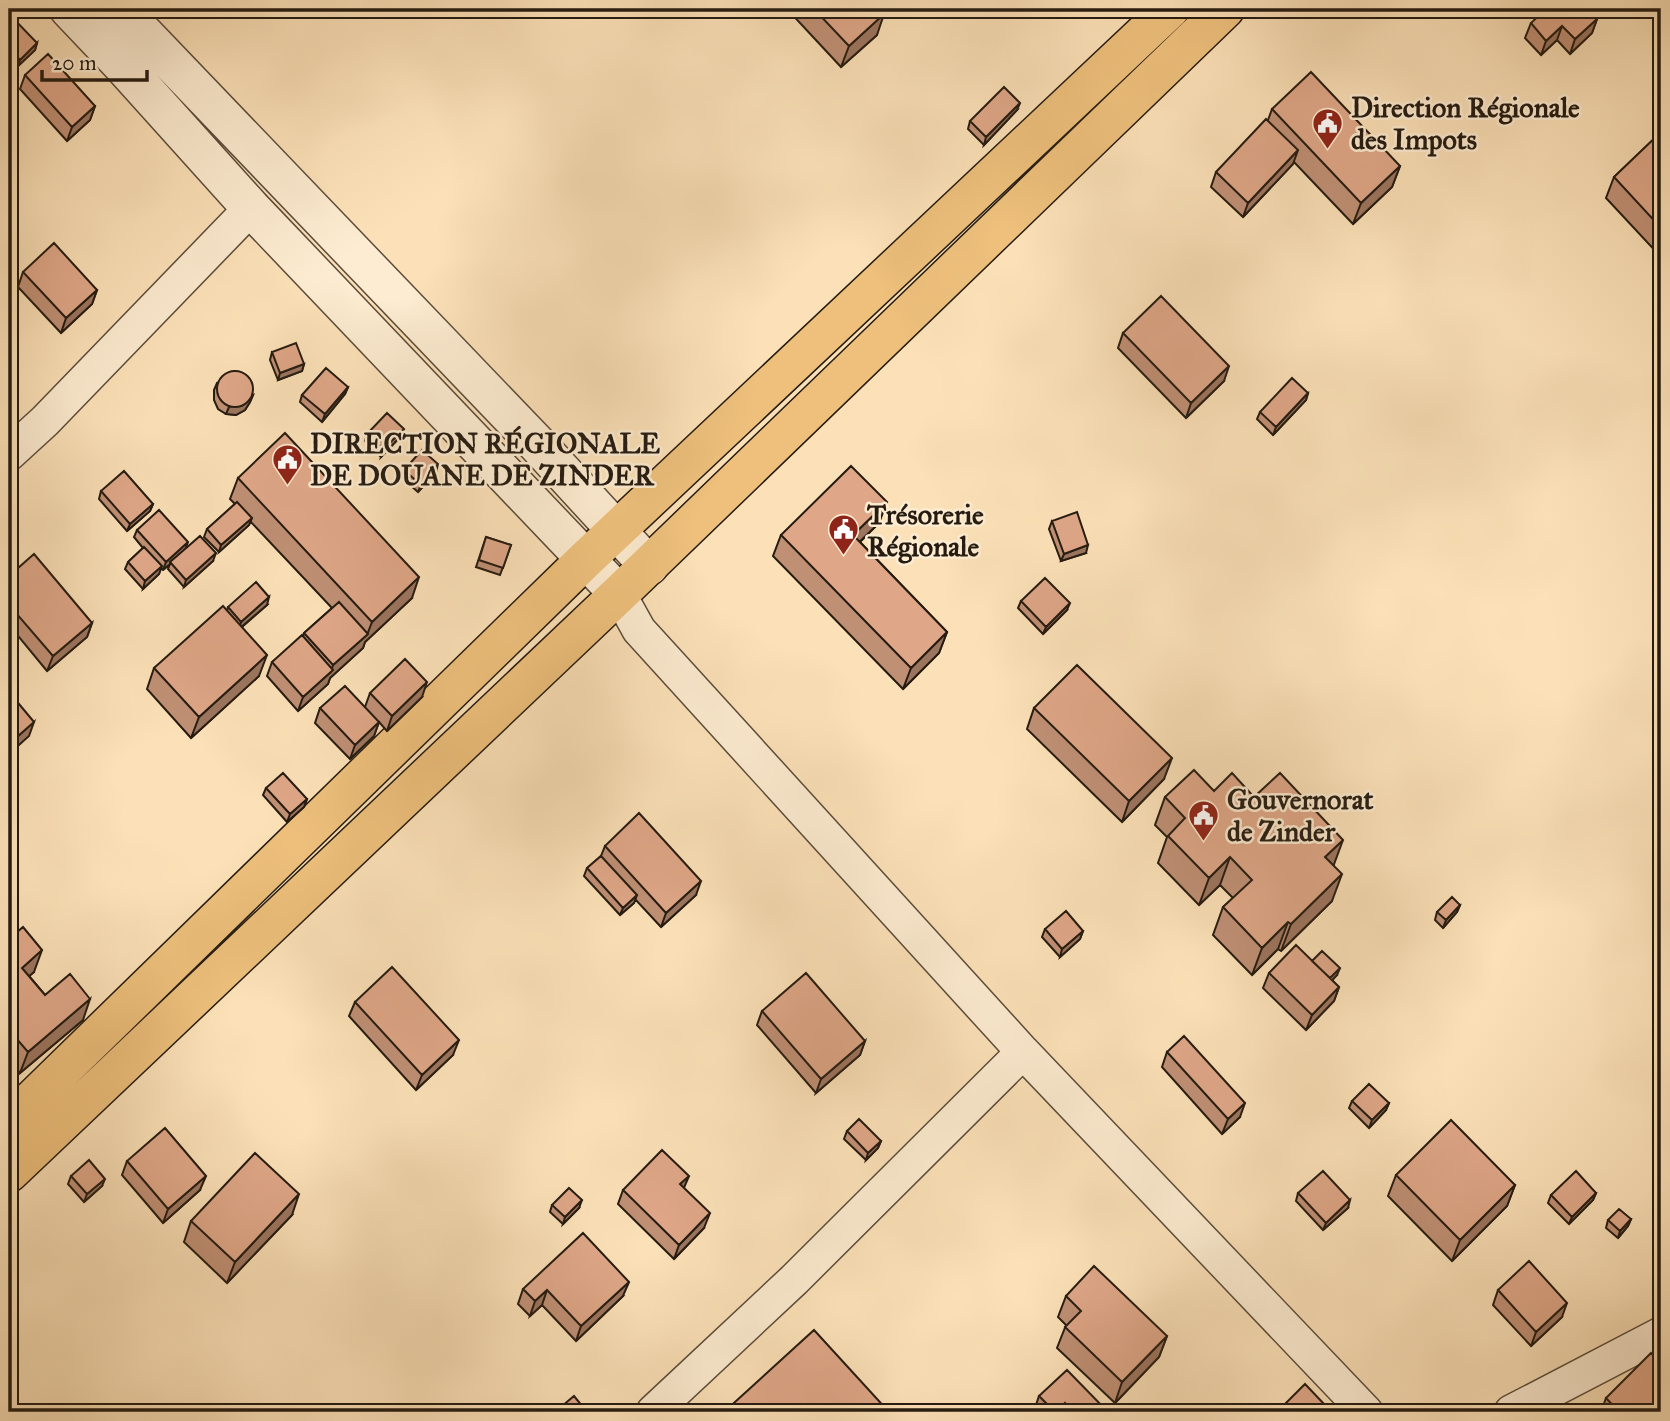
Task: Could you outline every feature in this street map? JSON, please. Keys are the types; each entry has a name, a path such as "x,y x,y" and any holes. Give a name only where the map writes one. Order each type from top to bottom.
{"highway":[{"path":"9,1122 616,530 1170,9"},
{"path":"9,1173 649,566 1225,9"}],"street":[{"path":"69,9 251,208 619,594 639,631 1023,1052 1366,1412"},
{"path":"137,16 649,566 639,631"},
{"path":"9,454 46,421 251,208"},
{"path":"653,1412 794,1279 1023,1052"},
{"path":"1511,1412 1661,1334"}],"building":[{"path":"814,9 880,9 884,14 849,46"},
{"path":"1546,9 1587,9 1597,19 1575,39 1562,26 1546,41 1531,23"},
{"path":"11,16 37,43 20,60 9,48"},
{"path":"48,54 95,106 72,127 25,75"},
{"path":"1311,72 1400,166 1361,203 1272,109"},
{"path":"1004,87 1020,103 986,137 970,121"},
{"path":"1266,119 1298,150 1248,203 1216,172"},
{"path":"1661,132 1661,228 1614,177"},
{"path":"54,243 97,290 66,318 23,272"},
{"path":"1161,296 1229,366 1191,403 1123,333"},
{"path":"296,343 304,364 280,373 272,352"},
{"path":"326,368 348,387 325,414 302,395"},
{"path":"235,371 248,376 253,389 248,402 235,407 222,402 217,389 222,376"},
{"path":"1292,378 1308,393 1276,427 1260,412"},
{"path":"387,413 404,429 383,449 367,434"},
{"path":"285,433 419,577 372,622 238,478"},
{"path":"422,450 438,464 421,485 404,470"},
{"path":"851,466 887,502 853,535 947,632 911,668 781,535"},
{"path":"124,471 153,504 130,524 101,491"},
{"path":"237,502 252,518 221,545 207,529"},
{"path":"159,510 188,542 166,562 137,530"},
{"path":"1077,512 1088,545 1064,554 1052,521"},
{"path":"200,536 216,553 186,580 170,562"},
{"path":"486,537 511,545 503,568 479,560"},
{"path":"144,547 162,566 145,581 128,562"},
{"path":"34,554 92,623 53,656 9,605 9,576"},
{"path":"1045,578 1070,603 1046,627 1021,601"},
{"path":"256,582 269,597 241,622 228,607"},
{"path":"339,602 368,634 333,665 304,633"},
{"path":"223,606 267,655 199,717 154,668"},
{"path":"302,635 333,670 303,697 272,662"},
{"path":"405,659 427,682 392,716 370,693"},
{"path":"1077,665 1172,758 1129,801 1034,708"},
{"path":"345,686 379,722 355,745 320,708"},
{"path":"9,692 34,722 9,744"},
{"path":"1194,770 1214,791 1232,773 1254,797 1280,773 1343,840 1325,857 1342,874 1262,948 1223,907 1252,880 1230,857 1209,878 1168,836 1185,818 1165,797"},
{"path":"283,773 307,799 290,814 266,788"},
{"path":"639,813 701,881 666,913 605,846"},
{"path":"601,856 637,895 623,908 587,868"},
{"path":"1452,897 1460,905 1446,920 1437,912"},
{"path":"1066,911 1083,931 1062,949 1045,929"},
{"path":"23,927 42,950 22,968 45,995 70,974 90,999 28,1052 9,1030 9,939"},
{"path":"1296,945 1339,987 1312,1015 1269,973"},
{"path":"1322,951 1340,968 1330,978 1312,961"},
{"path":"392,967 459,1040 422,1075 355,1002"},
{"path":"806,973 865,1041 821,1079 762,1011"},
{"path":"1184,1036 1245,1103 1228,1119 1167,1052"},
{"path":"1369,1084 1389,1103 1372,1120 1352,1101"},
{"path":"859,1119 881,1141 868,1153 847,1131"},
{"path":"1451,1120 1515,1185 1460,1240 1396,1175"},
{"path":"165,1128 206,1176 168,1209 127,1161"},
{"path":"662,1150 689,1176 680,1184 710,1213 679,1245 623,1190"},
{"path":"255,1153 299,1194 235,1262 191,1221"},
{"path":"89,1160 105,1179 87,1194 71,1176"},
{"path":"1323,1171 1350,1200 1326,1223 1298,1193"},
{"path":"1576,1171 1596,1193 1572,1217 1551,1195"},
{"path":"569,1188 582,1200 565,1217 552,1205"},
{"path":"1619,1209 1631,1219 1620,1231 1608,1220"},
{"path":"583,1233 629,1282 581,1326 547,1290 535,1301 523,1289"},
{"path":"1529,1261 1567,1303 1536,1332 1498,1290"},
{"path":"1094,1266 1167,1336 1122,1382 1065,1327 1081,1311 1066,1296"},
{"path":"814,1330 889,1412 724,1412"},
{"path":"1651,1353 1661,1363 1661,1412 1619,1412 1606,1398"},
{"path":"1067,1370 1108,1412 1074,1412 1065,1403 1055,1412 1039,1396"},
{"path":"1305,1384 1325,1405 1318,1412 1277,1412"},
{"path":"574,1396 587,1412 555,1412"}],"place":[{"name":"Direction Régionale des Impots","path":"1328,150"},
{"name":"DIRECTION RÉGIONALE DE DOUANE DE ZINDER","path":"287,486"},
{"name":"Trésorerie Régionale","path":"844,557"},
{"name":"Gouvernorat de Zinder","path":"1204,842"}]}
